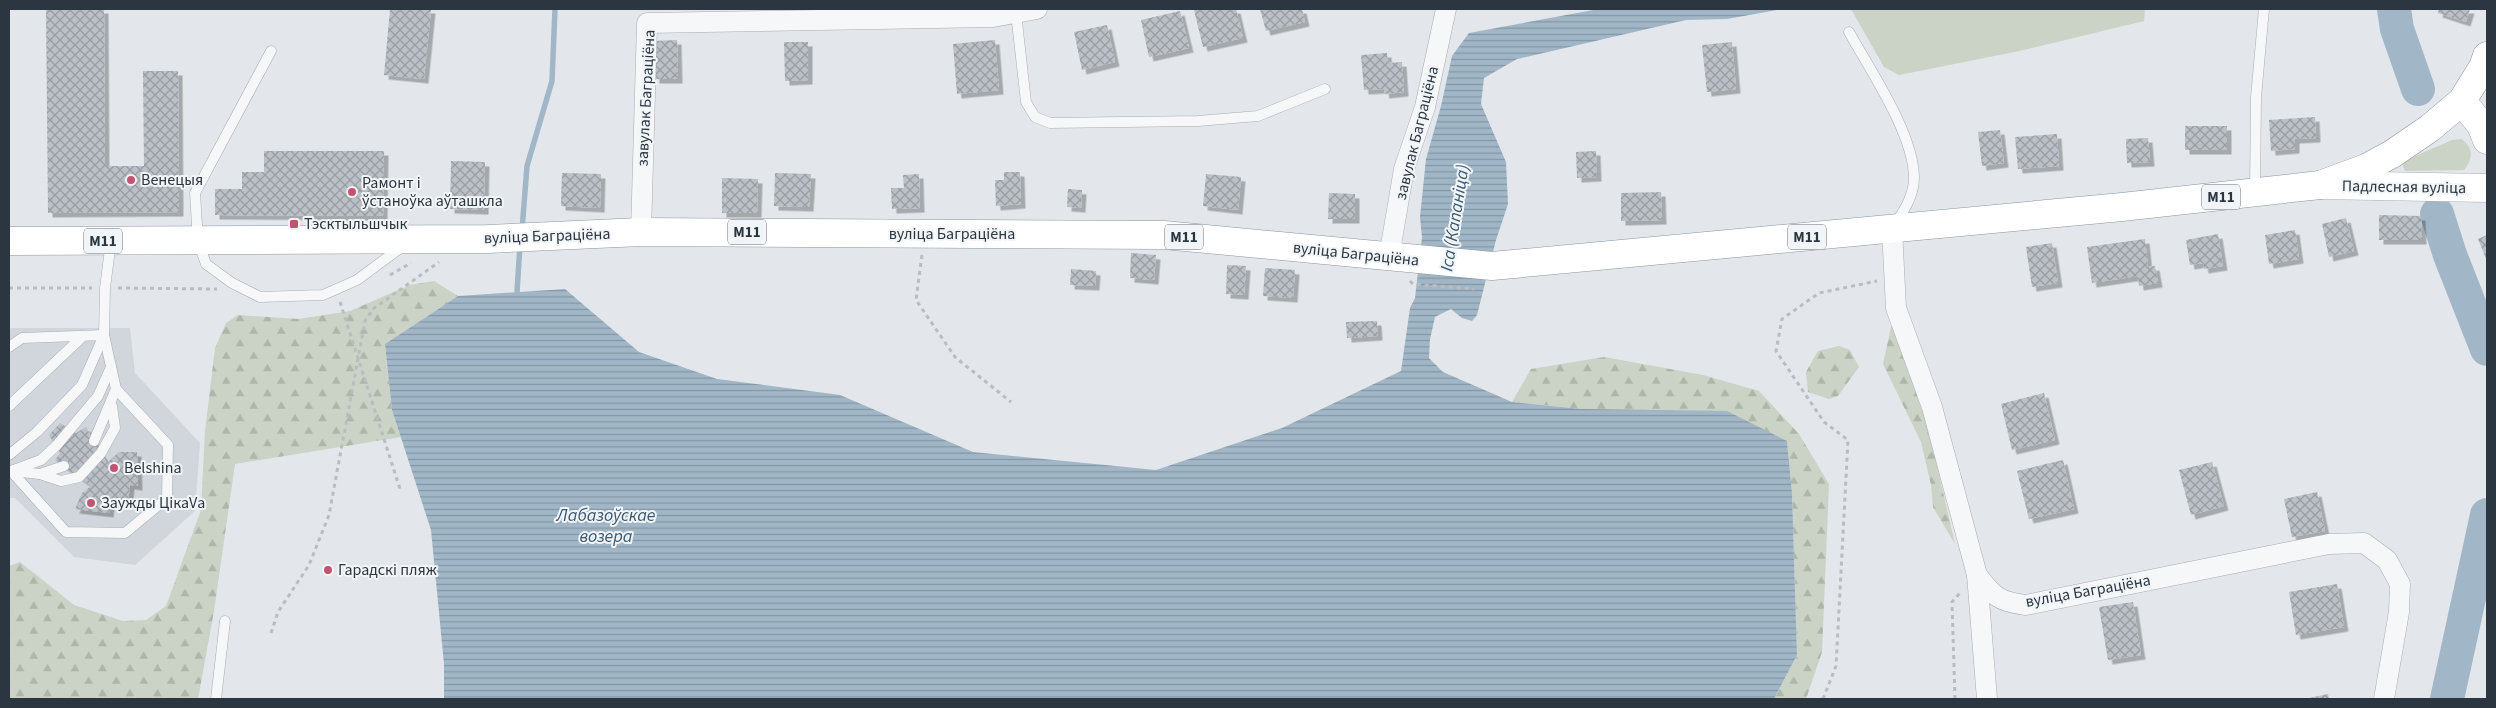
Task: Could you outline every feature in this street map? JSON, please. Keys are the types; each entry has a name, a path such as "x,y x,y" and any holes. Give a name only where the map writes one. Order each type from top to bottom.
{"main road":[{"name":"М11","path":"2320,186 2366,168 2392,154 2430,128 2462,101 2483,68 2487,56"},
{"path":"2462,101 2482,125 2487,140"},
{"name":"вуліца Баграціёна","path":"9,241 488,239 641,232 1164,235 1389,257 1414,272 1892,229 2320,186"},
{"name":"Падлесная вуліца","path":"2320,186 2487,188"}],"street":[{"name":"завулак Баграціёна","path":"641,232 647,23 993,17 1038,9"},
{"name":"завулак Баграціёна","path":"1389,257 1404,169 1425,107 1446,9"},
{"name":"вуліца Баграціёна","path":"1892,229 1896,308 1932,407 1977,575 1992,594 2007,602 2026,605 2329,544 2364,543 2387,560 2400,584 2399,612 2384,699"},
{"path":"1977,575 1987,699"}],"lane":[{"path":"2255,194 2256,97 2264,9"},
{"path":"1016,12 1026,102 1035,117 1050,123 1198,121 1258,116 1325,88"},
{"path":"1848,32 1896,114 1910,156 1914,179 1912,188 1907,206 1892,229"},
{"path":"271,51 195,193 198,241 206,264 232,283 260,297 323,294 357,280 412,240"},
{"path":"10,471 66,532 125,532 167,498 168,445 116,388 104,335 105,288 111,242"},
{"path":"9,348 22,338 104,335"},
{"path":"9,455 37,432 82,385 104,335"},
{"path":"9,406 83,336"},
{"path":"10,471 41,460 57,445 98,396 111,367"},
{"path":"94,441 116,388"},
{"path":"10,471 40,474 61,481 79,477 101,453 115,428 111,402"},
{"path":"40,474 64,466"},
{"path":"216,699 225,621"}],"path":[{"path":"923,249 916,300 955,357 1011,402"},
{"path":"271,633 278,612 309,565 330,515 365,321 373,308 440,261"},
{"path":"1414,272 1480,290"},
{"path":"1823,699 1836,666 1848,440 1824,422 1776,351 1782,319 1819,293 1894,278"},
{"path":"339,299 401,492"},
{"path":"1955,699 1952,602 1977,575"}],"shaded area":[{"path":"11,328 130,328 135,373 200,443 195,511 135,565 74,557 15,498 9,498 9,330"}],"green space":[{"path":"1851,9 2145,9 2144,21 2019,51 1899,75 1884,67"},
{"path":"2461,139 2468,146 2471,153 2469,162 2464,170 2405,171 2404,161 2452,140"},
{"path":"434,281 458,296 385,344 392,410 401,437 235,464 214,611 198,699 9,699 9,566 20,562 74,605 123,621 146,620 166,606 201,510 205,431 215,348 226,323 238,315 298,319 350,311 410,285"},
{"path":"1893,318 1924,409 1955,544 1933,507 1931,485 1921,442 1883,364"},
{"path":"1839,346 1850,350 1859,367 1838,396 1829,399 1808,392 1806,372 1818,351"},
{"path":"1604,357 1703,375 1759,391 1799,434 1829,484 1822,652 1806,699 1774,699 1797,655 1792,493 1787,441 1582,409 1512,402 1531,369"}],"water":[{"name":"Лабазоўскае возера","path":"1599,9 1783,9 1727,19 1686,20 1517,59 1484,78 1481,104 1506,162 1508,204 1496,240 1477,315 1472,321 1462,318 1451,309 1435,317 1430,339 1429,358 1443,372 1512,402 1582,409 1727,411 1787,441 1792,493 1797,655 1774,699 444,699 444,664 431,530 392,410 385,344 458,296 565,289 639,352 717,379 840,395 973,452 1156,470 1282,428 1401,371 1410,308 1415,298 1422,237 1420,217 1426,159 1441,106 1452,56 1469,33"}],"building":[{"path":"46,9 104,9 105,166 144,166 143,71 178,71 179,212 48,213"},
{"path":"390,9 431,9 424,79 384,75"},
{"path":"1236,9 1243,38 1203,47 1194,10"},
{"path":"1260,9 1302,9 1305,22 1266,31"},
{"path":"2439,9 2470,9 2466,22 2438,13"},
{"path":"1180,11 1189,48 1149,57 1141,20"},
{"path":"1107,25 1115,62 1082,70 1074,32"},
{"path":"677,40 678,79 655,79 654,41"},
{"path":"995,40 999,90 957,94 953,44"},
{"path":"784,42 808,42 808,80 785,81"},
{"path":"1732,42 1736,89 1707,92 1702,45"},
{"path":"1387,53 1388,63 1402,62 1404,92 1385,94 1384,89 1364,90 1361,55"},
{"path":"2315,117 2316,138 2295,139 2295,149 2271,151 2269,120"},
{"path":"2185,126 2227,126 2227,150 2185,150"},
{"path":"2000,130 2004,163 1982,166 1978,132"},
{"path":"2057,134 2059,166 2018,169 2015,137"},
{"path":"2148,138 2150,162 2127,163 2126,139"},
{"path":"264,151 384,151 383,216 215,215 215,189 242,189 242,172 264,172"},
{"path":"1596,151 1597,177 1577,178 1576,152"},
{"path":"451,161 485,162 484,210 450,209"},
{"path":"1004,172 1020,172 1021,204 996,206 995,180 1004,180"},
{"path":"562,173 601,174 600,208 561,206"},
{"path":"775,173 811,174 809,207 774,206"},
{"path":"919,174 920,208 892,209 891,188 904,188 903,175"},
{"path":"1206,174 1241,177 1238,210 1203,206"},
{"path":"722,178 758,179 757,213 722,213"},
{"path":"1068,189 1082,190 1081,208 1067,207"},
{"path":"1661,192 1662,220 1621,221 1621,193"},
{"path":"1329,193 1355,194 1355,219 1328,219"},
{"path":"2379,215 2421,216 2422,240 2379,240"},
{"path":"2346,218 2354,251 2329,257 2322,224"},
{"path":"2295,230 2299,259 2269,264 2265,235"},
{"path":"2218,234 2223,266 2204,269 2203,263 2190,265 2186,240"},
{"path":"2487,235 2487,261 2478,239"},
{"path":"2145,239 2148,267 2155,266 2158,283 2139,286 2138,276 2092,283 2087,247"},
{"path":"2052,243 2058,283 2032,287 2026,247"},
{"path":"1131,253 1156,255 1154,280 1130,278"},
{"path":"1227,265 1246,266 1244,295 1226,294"},
{"path":"1265,268 1295,270 1293,298 1263,296"},
{"path":"1071,269 1096,271 1095,286 1070,285"},
{"path":"1377,321 1378,336 1347,338 1346,322"},
{"path":"2044,393 2055,440 2012,450 2001,404"},
{"path":"60,423 76,433 86,427 107,463 119,452 137,452 138,486 130,485 128,503 110,505 109,513 75,509 82,493 91,486 55,460 60,453 49,435"},
{"path":"2063,460 2074,509 2029,519 2017,471"},
{"path":"2212,462 2224,506 2191,515 2179,470"},
{"path":"2317,492 2325,531 2292,537 2284,499"},
{"path":"2337,584 2344,627 2296,635 2289,592"},
{"path":"2133,602 2141,655 2108,660 2099,607"},
{"path":"2328,694 2329,699 2309,699 2309,698"}],"waterway":[{"path":"522,230 527,166 552,81 555,9"},
{"path":"2394,9 2397,29 2418,89"},
{"path":"2437,214 2450,255 2487,349"},
{"path":"517,292 520,245"},
{"path":"2447,699 2487,515"}],"place":[{"name":"Венецыя","path":"131,180"},
{"name":"Рамонт і ўстаноўка аўташкла","path":"352,192"},
{"name":"Тэсктыльшчык","path":"294,224"},
{"name":"Belshina","path":"114,468"},
{"name":"Заужды ЦікаVа","path":"91,503"},
{"name":"Гарадскі пляж","path":"328,570"}],"water label":[{"name":"Іса (Капаніца)","path":"1455,218"}]}
